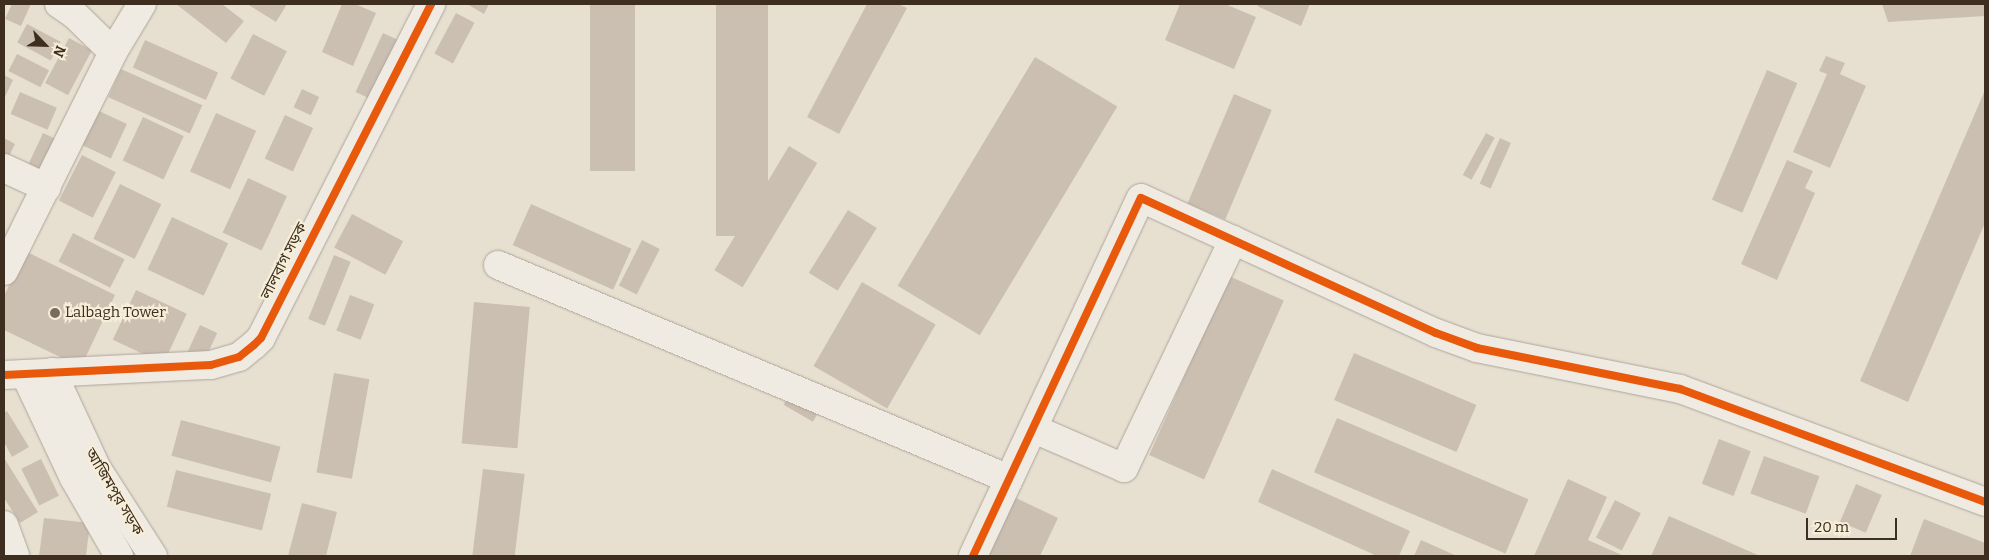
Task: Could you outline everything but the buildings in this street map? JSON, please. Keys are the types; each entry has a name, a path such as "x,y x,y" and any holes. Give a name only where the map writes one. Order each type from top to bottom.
{"street":[{"path":"59,4 74,14 113,52"},
{"path":"4,270 47,188 113,52 142,4"},
{"name":"লালবাগ সড়ক","path":"15,374 211,365 239,358 258,341 431,4"},
{"path":"4,168 47,188"},
{"path":"973,556 1141,198 1428,330 1477,348 1680,389 1985,502"},
{"path":"1034,429 1124,468 1233,240"},
{"path":"498,264 1009,479"},
{"name":"আজিমপুর সড়ক","path":"52,372 96,467 153,556"},
{"name":"আজিমপুর সড়ক","path":"15,374 120,556"},
{"path":"4,526 15,556"}],"cycle path":[{"path":"4,375 211,365 239,357 254,345 261,338 431,4"},
{"path":"973,556 1141,198 1436,333 1477,348 1680,389 1985,502"}],"place":[{"name":"Lalbagh Tower","path":"55,313"}]}
